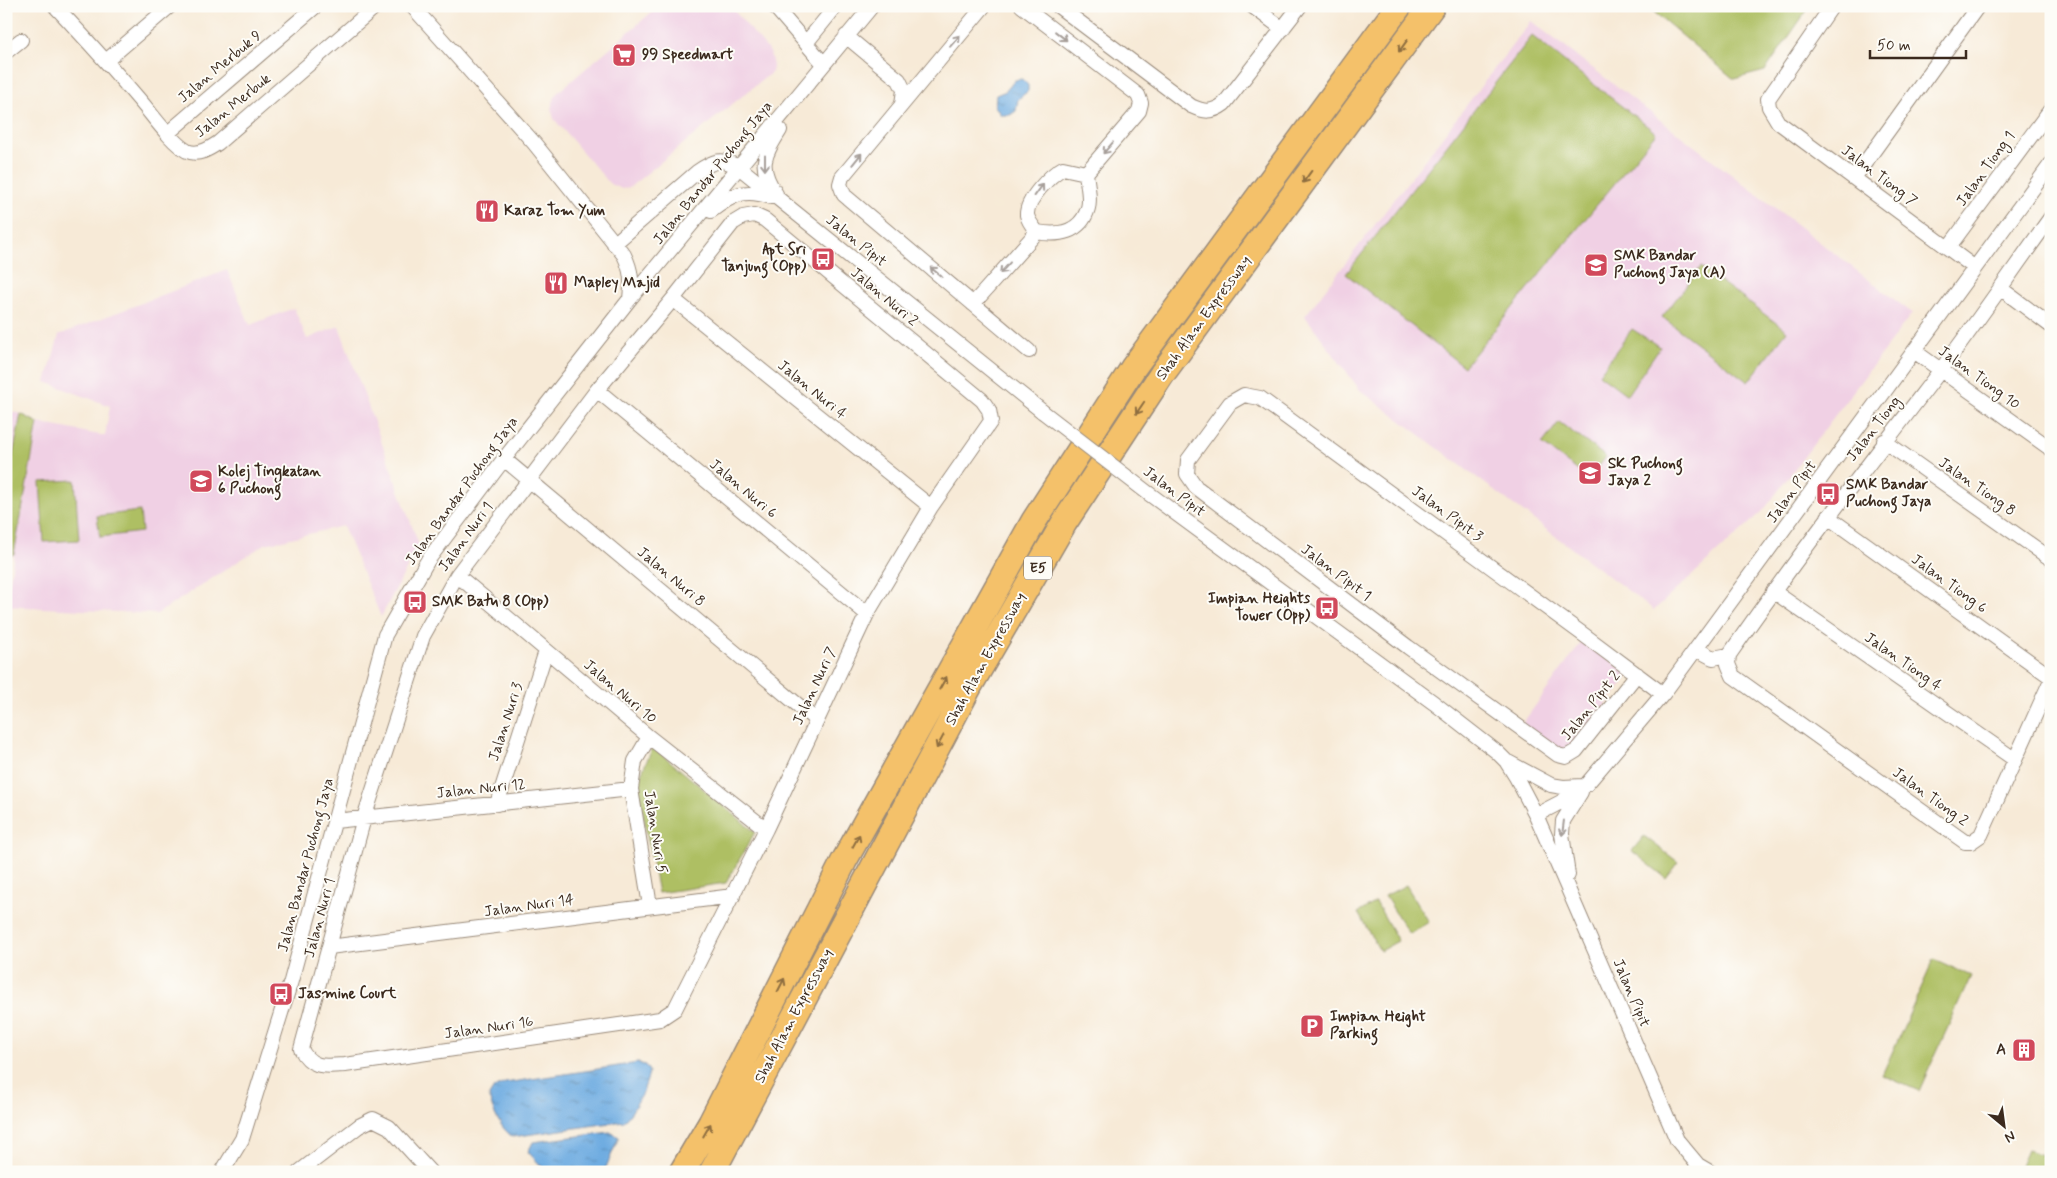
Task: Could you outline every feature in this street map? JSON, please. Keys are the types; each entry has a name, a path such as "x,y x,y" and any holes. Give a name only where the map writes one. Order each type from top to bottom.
{"highway":[{"name":"Shah Alam Expressway","path":"682,1172 711,1123 844,861 1034,521 1133,368 1399,6"},
{"name":"Shah Alam Expressway","path":"712,1172 970,685 1064,523 1162,374 1432,6"}],"street":[{"name":"Jalan Merbuk","path":"55,6 106,61 168,133 188,152 195,153 210,149 376,6"},
{"path":"106,61 170,6"},
{"name":"Jalan Merbuk 9","path":"168,133 316,6"},
{"path":"412,6 534,143 624,255 631,268 632,280 629,300"},
{"path":"774,6 823,63"},
{"path":"806,42 836,6"},
{"name":"Jalan Bandar Puchong Jaya","path":"222,1172 242,1139 291,981 386,635 428,560 504,459 629,300 872,6"},
{"path":"984,6 842,177 840,184 844,195 1029,351"},
{"path":"1022,6 1138,96 1141,103 1139,111 1086,173 1088,208 1079,224 1068,232 1054,236 1037,232 1027,217 1027,207 1045,182 1063,168 1086,173"},
{"path":"1058,6 1192,106 1208,111 1217,109 1224,104 1300,6"},
{"path":"1252,6 1283,29"},
{"name":"Jalan Tiong 7","path":"1832,6 1768,99 1769,106 1778,122 1975,268"},
{"path":"1854,178 1978,6"},
{"path":"846,36 899,80 904,90 902,104"},
{"path":"6,52 21,40"},
{"name":"Jalan Pipit","path":"780,200 767,181 763,165 765,153 813,76"},
{"path":"899,80 912,81 925,76"},
{"name":"Jalan Tiong 1","path":"1948,248 2051,109"},
{"path":"614,244 706,165 718,161 728,161 740,168"},
{"name":"Jalan Pipit","path":"1536,816 1586,785 1663,694 2051,164"},
{"name":"Jalan Pipit","path":"740,168 1043,412 1148,493 1478,736 1506,761 1536,816 1677,1140 1698,1165 1710,1172"},
{"path":"691,227 723,202 744,192 755,192 780,200"},
{"name":"Jalan Nuri 1","path":"301,1049 364,818 423,636 457,575 597,390 734,223 743,217 754,215 765,220"},
{"name":"Jalan Tiong","path":"1729,660 1773,591 1884,441 1940,370 2051,217"},
{"name":"Jalan Nuri 2","path":"765,220 982,400"},
{"path":"973,304 1037,232"},
{"path":"2000,288 2051,326"},
{"name":"Jalan Nuri 4","path":"673,299 931,507"},
{"name":"Jalan Tiong 10","path":"1914,351 2051,449"},
{"name":"Jalan Nuri 6","path":"597,390 867,614"},
{"name":"Jalan Pipit 3","path":"1213,426 1230,403 1244,395 1260,398 1663,694"},
{"name":"Jalan Nuri 7","path":"680,999 766,829 867,614 931,507 990,421 989,410 982,400"},
{"name":"Jalan Pipit 1","path":"1213,426 1188,460 1187,474 1196,487 1400,641 1517,726"},
{"name":"Jalan Tiong 8","path":"1884,441 2051,559"},
{"name":"Jalan Nuri 8","path":"504,459 817,721"},
{"name":"Jalan Tiong 6","path":"1828,517 2051,679"},
{"name":"Jalan Nuri 10","path":"457,575 649,737 766,829"},
{"name":"Jalan Tiong 4","path":"1773,591 2014,760"},
{"path":"1696,650 1713,658 1729,660"},
{"name":"Jalan Nuri 3","path":"497,804 546,651"},
{"name":"Jalan Tiong 2","path":"1729,660 1733,676 1965,842 1971,842 1980,835 2051,679"},
{"name":"Jalan Pipit 2","path":"1517,726 1558,755 1566,757 1571,755 1637,674"},
{"name":"Jalan Nuri 5","path":"649,737 635,761 631,789 650,906"},
{"path":"1506,761 1551,785 1563,787 1586,785"},
{"path":"1570,893 1562,834 1563,821 1586,785"},
{"name":"Jalan Nuri 12","path":"335,821 631,789"},
{"name":"Jalan Nuri 14","path":"329,947 733,896"},
{"name":"Jalan Nuri 16","path":"301,1049 311,1063 319,1065 345,1065 660,1019 674,1008 680,999"},
{"path":"299,1172 359,1126 373,1119 389,1127 430,1172"}],"shaded area":[{"path":"659,6 730,6 770,52 773,66 772,72 630,187 622,189 610,184 554,119 551,108 556,94"},
{"name":"SMK Bandar Puchong Jaya (A)","path":"1531,21 1912,313 1763,511 1654,610 1360,390 1305,316"},
{"name":"Kolej Tingkatan 6 Puchong","path":"227,270 250,325 294,308 307,339 339,326 419,545 381,617 343,526 265,544 157,614 6,606 14,555 6,557 6,410 21,414 38,423 105,436 110,406 46,382 59,335"},
{"path":"1584,639 1629,675 1572,748 1561,751 1522,724"}],"green space":[{"path":"1647,6 1810,6 1765,71 1734,79"},
{"path":"1532,36 1656,133 1464,367 1346,274"},
{"path":"1701,267 1787,331 1748,382 1662,317"},
{"path":"1632,329 1660,347 1627,395 1599,374"},
{"path":"21,414 38,423 14,554 6,557 6,471 10,471"},
{"path":"1559,422 1606,457 1589,479 1542,444"},
{"path":"75,480 79,540 44,542 40,482"},
{"path":"140,511 142,532 100,537 97,516"},
{"path":"653,747 755,832 726,883 658,893 637,783"},
{"path":"1644,836 1678,862 1666,878 1632,851"},
{"path":"1406,885 1429,922 1409,934 1385,896"},
{"path":"1376,902 1398,941 1380,951 1358,913"},
{"path":"1934,959 1971,976 1919,1091 1882,1075"},
{"path":"2027,1150 2051,1158 2051,1172 2017,1172"}],"water":[{"path":"1022,79 1028,85 1028,91 1018,99 1016,111 1010,115 1001,115 995,106 996,95 1006,91 1015,80"},
{"path":"638,1063 645,1065 649,1071 648,1077 636,1105 624,1121 512,1137 503,1128 492,1108 489,1096 494,1088 505,1083"},
{"path":"610,1132 619,1137 604,1172 547,1172 528,1152 533,1142"}],"place":[{"name":"99 Speedmart","path":"624,55"},
{"name":"Karaz Tom Yum","path":"487,211"},
{"name":"Apt Sri Tanjung (Opp)","path":"823,259"},
{"name":"SMK Bandar Puchong Jaya (A)","path":"1596,265"},
{"name":"Mapley Majid","path":"556,283"},
{"name":"SK Puchong Jaya 2","path":"1590,473"},
{"name":"Kolej Tingkatan 6 Puchong","path":"201,481"},
{"name":"SMK Bandar Puchong Jaya","path":"1828,494"},
{"name":"SMK Batu 8 (Opp)","path":"415,602"},
{"name":"Impian Heights Tower (Opp)","path":"1327,608"},
{"name":"Jasmine Court","path":"281,994"},
{"name":"Impian Height Parking","path":"1312,1026"},
{"name":"A","path":"2024,1050"}]}
